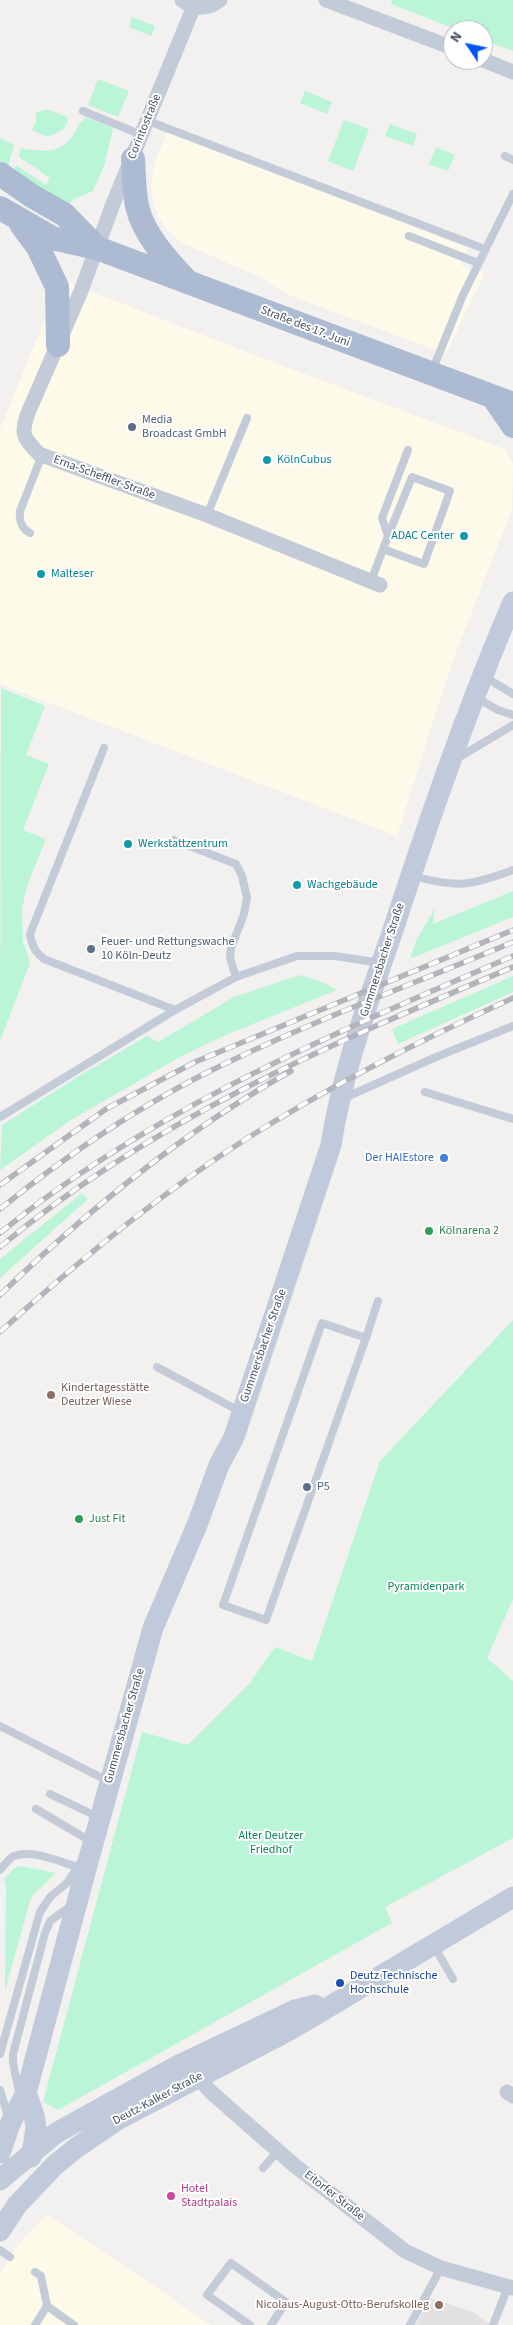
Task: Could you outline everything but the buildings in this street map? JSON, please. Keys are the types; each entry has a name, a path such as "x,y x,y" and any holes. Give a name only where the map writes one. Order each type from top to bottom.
{"main road":[{"path":"133,159 137,207 146,227 162,252 188,282"},
{"name":"Straße des 17. Juni","path":"0,174 32,196 65,215 97,248"},
{"path":"7,212 38,247 57,287 58,345"},
{"name":"Straße des 17. Juni","path":"7,212 52,238 97,248 503,401"},
{"path":"503,401 513,426"}],"street":[{"name":"Corintostraße","path":"97,248 148,121 188,3 211,6 220,0"},
{"path":"326,0 443,44"},
{"path":"493,64 513,72"},
{"name":"Erna-Scheffler-Straße","path":"97,248 23,426 24,439 42,455 207,515 376,583"},
{"name":"Gummersbacher Straße","path":"0,2154 10,2124 23,2098 77,1902 86,1857 100,1818 153,1628 197,1525 220,1465 234,1437 331,1145 338,1101 411,875 450,763 513,602"},
{"name":"Deutz-Kalker Straße","path":"0,2231 17,2205 38,2181 76,2148 117,2120 290,2030 513,1897"},
{"name":"Deutz-Kalker Straße","path":"0,2180 56,2133 177,2066 295,2010 342,1998"},
{"name":"Eitorfer Straße","path":"177,2066 198,2078 278,2152 405,2251 441,2268 511,2288"},
{"path":"17,2205 37,2136 37,2121 23,2098"}],"lane":[{"path":"83,111 142,135"},
{"path":"148,121 485,249"},
{"path":"505,156 513,160"},
{"path":"431,374 478,263 513,194"},
{"path":"409,236 478,263"},
{"path":"207,515 247,418"},
{"path":"388,536 382,518 408,450"},
{"path":"30,533 19,519 20,511 42,455"},
{"path":"376,583 383,549 412,477 450,491 424,564 383,549"},
{"path":"484,676 513,694"},
{"path":"475,697 498,710 513,715"},
{"path":"450,763 513,725"},
{"path":"104,748 30,934 32,945 36,953 44,959 175,1010"},
{"path":"174,840 236,864 240,870 247,906 231,948 230,958 236,978"},
{"path":"411,875 437,882 460,885 491,878 513,870"},
{"path":"0,1117 175,1010 236,978 297,956 335,956 382,963"},
{"path":"338,1101 436,1057 513,1026"},
{"path":"425,1092 513,1119"},
{"path":"366,1338 322,1323 223,1605 266,1620 366,1338 378,1301"},
{"path":"157,1367 242,1412"},
{"path":"0,1726 110,1782"},
{"path":"50,1794 100,1818"},
{"path":"36,1809 86,1857"},
{"path":"0,1870 13,1856 86,1857"},
{"path":"0,2054 40,1912 50,1897 66,1883 86,1857"},
{"path":"433,1945 452,1979"},
{"path":"0,2090 10,2124"},
{"path":"263,2168 278,2152"},
{"path":"0,2250 10,2257"},
{"path":"250,2325 207,2295 231,2263 286,2302 271,2325"},
{"path":"410,2325 441,2268"},
{"path":"35,2272 41,2276 47,2306 71,2324"},
{"path":"493,2325 511,2288"},
{"path":"35,2325 47,2306"}],"shaded area":[{"path":"167,132 468,248 461,265 484,274 446,354 289,295 260,277 180,242 165,227 159,217 154,205 151,187 154,166"},
{"path":"61,280 505,449 513,464 512,509 450,668 397,836 0,684 0,429"},
{"path":"47,2214 211,2325 0,2325 0,2274 14,2250"},
{"name":"Nicolaus-August-Otto-Berufskolleg","path":"430,2298 473,2312 492,2325 416,2325"}],"green space":[{"path":"392,0 513,0 513,51 493,44 493,20 443,20 443,24 391,4"},
{"path":"132,17 155,26 151,36 129,27"},
{"path":"98,79 129,91 118,117 88,105"},
{"path":"305,91 332,102 327,114 300,103"},
{"path":"47,109 67,117 68,121 63,130 48,137 32,130 36,122 36,113"},
{"path":"85,117 113,128 104,166 93,191 72,200 68,206 14,173 16,165 46,185 50,178 19,157 21,148 41,151 64,145 70,140"},
{"path":"344,120 369,129 353,171 328,161"},
{"path":"390,124 417,134 413,146 385,136"},
{"path":"0,138 14,145 8,167 0,161"},
{"path":"436,147 455,155 448,171 429,164"},
{"path":"1,688 45,706 26,755 49,764 23,830 46,839 27,886 22,909 23,941 30,963 0,1041"},
{"path":"513,891 513,917 410,959 416,941 435,908 433,924"},
{"path":"300,975 322,982 337,990 228,1034 180,1057 71,1120 0,1170 2,1125 147,1036 158,1042 234,997"},
{"path":"513,976 513,992 398,1044 392,1029"},
{"path":"82,1193 88,1199 0,1278 0,1259"},
{"name":"Alter Deutzer Friedhof","path":"513,1320 513,1599 487,1658 513,1681 513,1838 385,1907 392,1923 58,2110 43,2102 142,1732 188,1745 250,1683 275,1647 312,1661 380,1461"},
{"path":"21,1866 56,1873 34,1894 30,1901 5,1991 6,1883 3,1879 15,1868"}],"railway":[{"path":"0,1185 106,1109 195,1062 513,930"},
{"path":"0,1209 98,1137 175,1089 240,1056 317,1022 513,942"},
{"path":"0,1233 59,1188 119,1148 182,1111 312,1045 513,956"},
{"path":"0,1247 59,1201 119,1160 182,1122 311,1056 513,967"},
{"path":"0,1332 119,1230 213,1160 278,1119 377,1064 513,998"},
{"path":"0,1295 33,1263 138,1174 213,1119 291,1071"}],"place":[{"name":"Media Broadcast GmbH","path":"132,427"},
{"name":"KölnCubus","path":"267,460"},
{"name":"ADAC Center","path":"464,536"},
{"name":"Malteser","path":"41,574"},
{"name":"Werkstattzentrum","path":"128,844"},
{"name":"Wachgebäude","path":"297,885"},
{"name":"Feuer- und Rettungswache 10 Köln-Deutz","path":"91,949"},
{"name":"Der HAIEstore","path":"444,1158"},
{"name":"Kölnarena 2","path":"429,1231"},
{"name":"Kindertagesstätte Deutzer Wiese","path":"51,1395"},
{"name":"P5","path":"307,1487"},
{"name":"Just Fit","path":"79,1519"},
{"name":"Deutz Technische Hochschule","path":"340,1983"},
{"name":"Hotel Stadtpalais","path":"171,2196"},
{"name":"Nicolaus-August-Otto-Berufskolleg","path":"439,2305"}],"park label":[{"name":"Pyramidenpark","path":"426,1587"}]}
